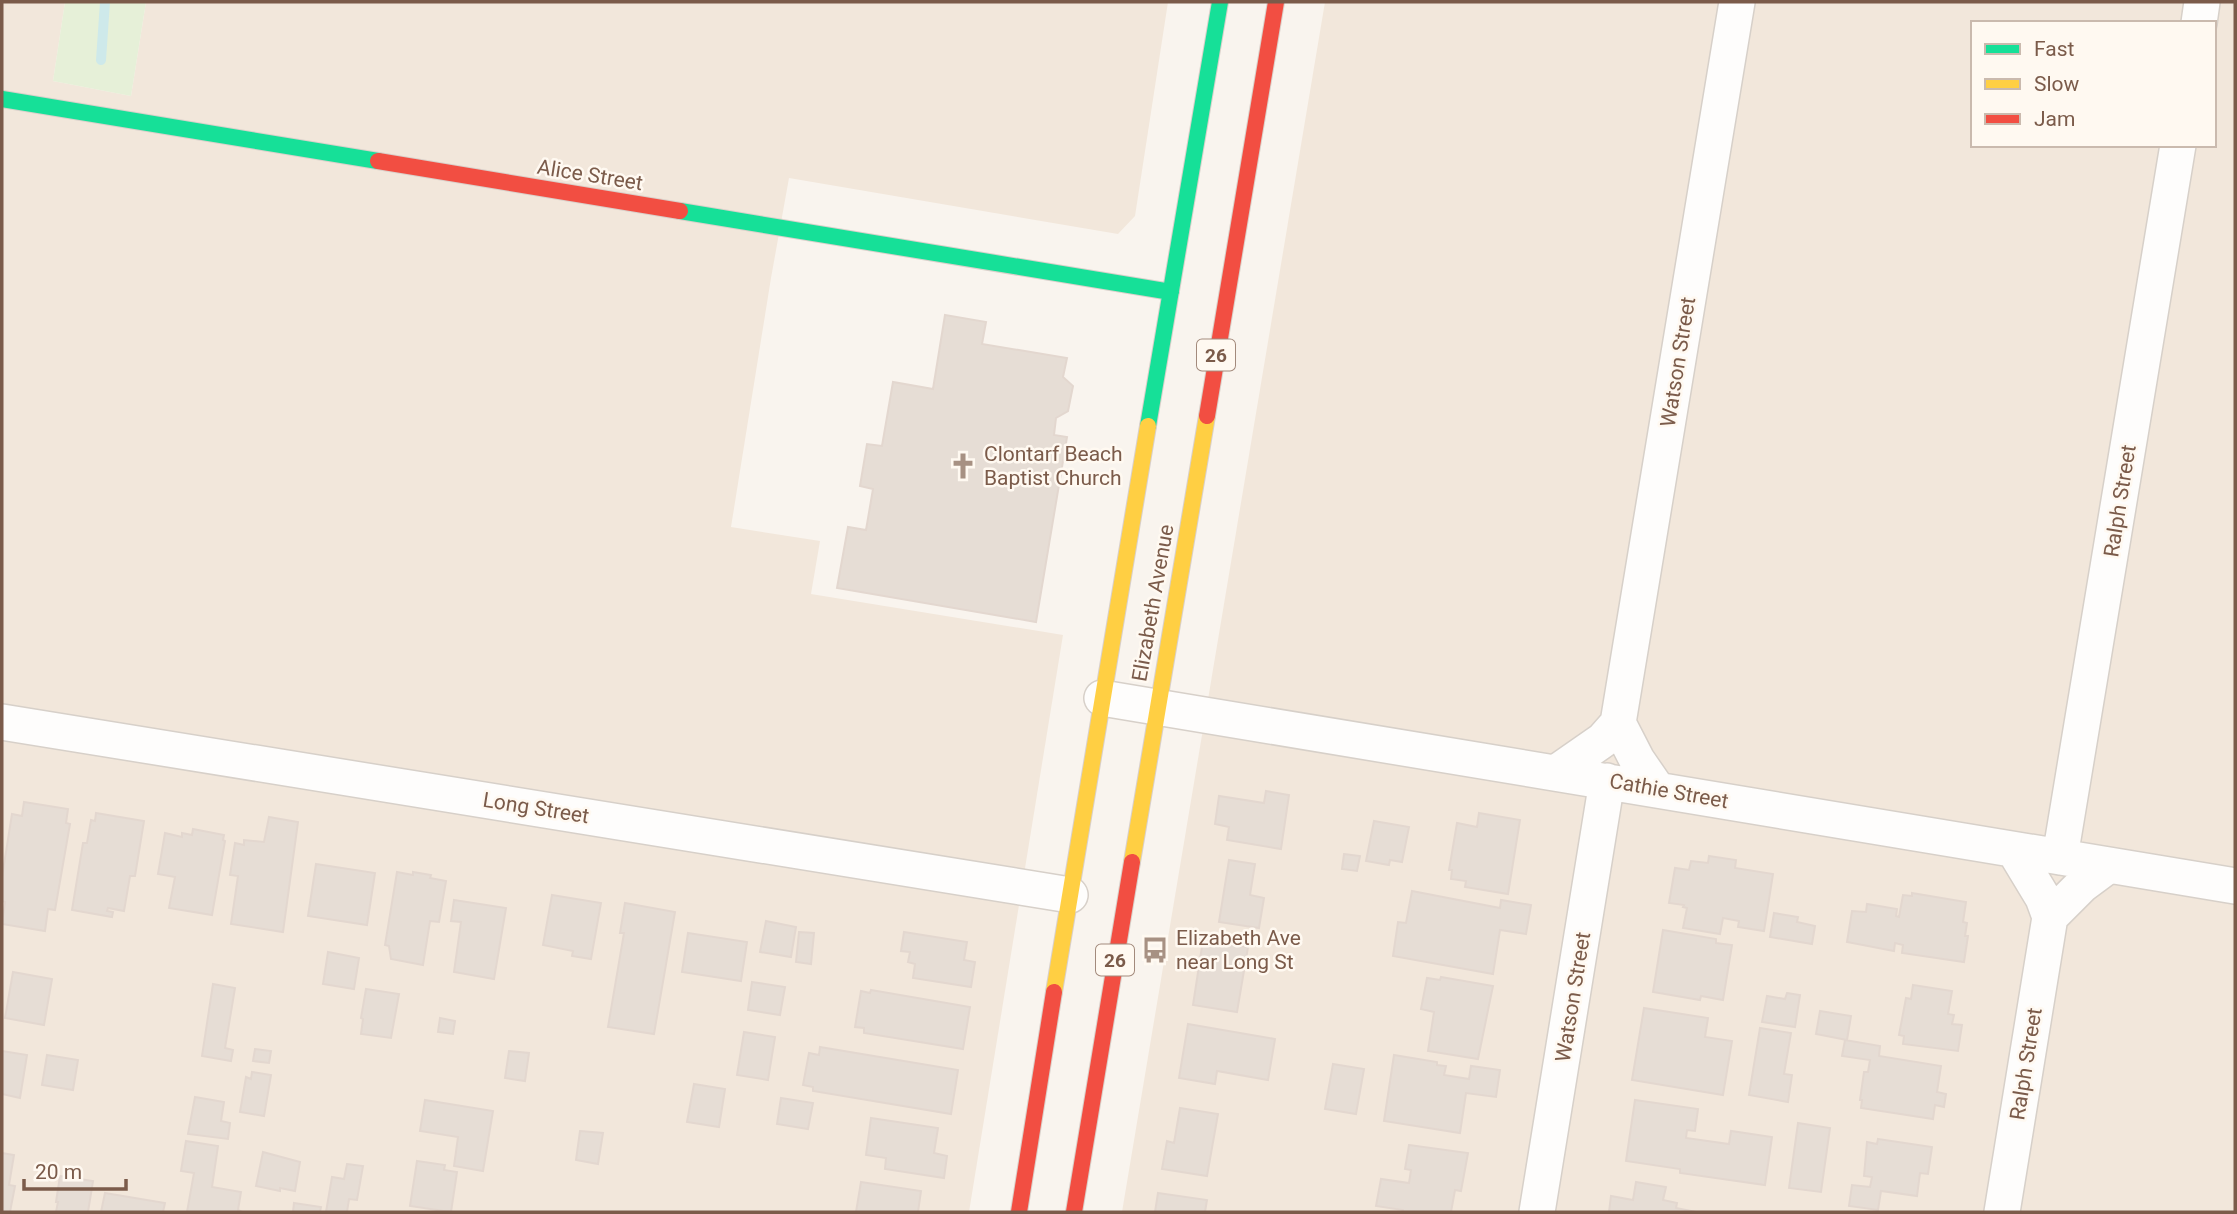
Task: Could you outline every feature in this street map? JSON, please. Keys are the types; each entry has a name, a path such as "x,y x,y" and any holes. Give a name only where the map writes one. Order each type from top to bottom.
{"main road":[{"name":"Elizabeth Avenue","path":"1019,1212 1102,698 1220,2"},
{"name":"Elizabeth Avenue","path":"1074,1212 1276,2"},
{"name":"Alice Street","path":"2,99 1171,292"}],"street":[{"name":"Watson Street","path":"1618,723 1737,2"},
{"path":"2199,21 2202,2"},
{"name":"Ralph Street","path":"2060,857 2178,147"},
{"name":"Cathie Street","path":"1102,698 2235,886"},
{"name":"Long Street","path":"2,722 1070,895"},
{"path":"1557,772 1603,740 1618,723 1637,760 1657,789"},
{"name":"Watson Street","path":"1537,1212 1608,781"},
{"path":"2014,850 2043,898 2050,917 2082,885 2109,865"},
{"name":"Ralph Street","path":"2002,1212 2050,917"}],"shaded area":[{"path":"2,2 65,2 53,81 131,96 146,2 1168,2 1135,216 1118,234 789,178 771,278 731,527 820,541 811,594 1063,635 969,1212 2,1212"},
{"path":"1325,2 2235,2 2235,1212 1122,1212"}],"green space":[{"path":"65,2 146,2 131,96 53,81"}],"building":[{"name":"Clontarf Beach Baptist Church","path":"945,315 986,322 982,344 1067,358 1063,377 1073,386 1068,411 1056,418 1054,435 1067,437 1036,622 837,588 848,527 866,530 873,489 860,486 867,444 882,446 893,382 933,389"},
{"path":"1266,791 1289,795 1281,849 1227,840 1229,827 1215,824 1219,796 1264,803"},
{"path":"24,802 68,809 66,823 70,824 55,910 48,909 45,931 2,924 5,902 2,901 2,877 12,814 22,816"},
{"path":"96,813 144,821 135,876 130,876 124,911 108,908 107,911 113,912 112,917 72,910 83,843 87,843 91,820 95,821"},
{"path":"1479,813 1520,820 1508,894 1465,887 1466,881 1451,879 1452,870 1449,870 1457,823 1477,827"},
{"path":"269,817 298,822 283,932 231,924 238,876 230,875 235,843 244,845 244,840 264,842"},
{"path":"1374,821 1409,827 1402,862 1390,860 1389,865 1366,861"},
{"path":"193,829 224,835 212,915 169,908 175,877 158,874 165,833 182,837 182,833 192,835"},
{"path":"1344,854 1360,856 1357,871 1342,869"},
{"path":"1709,856 1736,860 1735,868 1773,874 1764,931 1738,927 1739,921 1723,918 1720,934 1683,928 1687,908 1669,903 1675,868 1689,870 1691,861 1708,863"},
{"path":"1229,860 1255,864 1250,895 1264,898 1259,928 1219,922"},
{"path":"316,864 375,873 367,925 308,916"},
{"path":"397,872 431,875 430,878 446,881 439,922 430,921 423,965 391,959 389,946 385,945"},
{"path":"1412,891 1500,908 1501,900 1531,905 1526,934 1500,930 1493,974 1393,956 1398,922 1406,923"},
{"path":"1912,893 1966,902 1963,922 1967,923 1965,936 1968,936 1964,962 1902,953 1903,945 1895,943 1894,951 1847,942 1852,911 1866,912 1867,904 1897,909 1896,916 1899,917 1903,895 1912,896"},
{"path":"552,895 601,903 591,959 572,956 573,951 543,945"},
{"path":"454,900 506,908 494,979 454,972 461,922 451,921"},
{"path":"625,903 675,912 654,1034 608,1027 624,933 620,933"},
{"path":"1774,913 1798,917 1797,922 1815,926 1812,944 1770,937"},
{"path":"766,921 796,927 791,957 760,952"},
{"path":"1663,930 1716,939 1716,943 1732,945 1723,1000 1701,996 1700,1000 1653,992"},
{"path":"799,932 814,933 811,964 796,962"},
{"path":"904,932 967,942 964,960 975,962 971,987 913,978 915,964 908,962 910,952 901,951"},
{"path":"688,933 747,942 741,981 682,972"},
{"path":"1203,940 1248,947 1237,1012 1193,1005"},
{"path":"328,952 359,958 354,989 323,984"},
{"path":"13,972 52,979 44,1025 5,1018"},
{"path":"1441,977 1493,986 1478,1059 1428,1051 1434,1012 1421,1009 1427,978 1440,980"},
{"path":"752,982 785,987 780,1015 748,1010"},
{"path":"213,984 235,988 225,1048 233,1050 231,1061 202,1056"},
{"path":"1913,985 1952,991 1948,1014 1954,1015 1952,1024 1962,1025 1958,1051 1903,1044 1904,1036 1899,1035 1906,998 1911,999"},
{"path":"366,989 399,994 391,1038 361,1034"},
{"path":"871,990 970,1007 963,1049 864,1033 864,1028 855,1027 861,991 870,993"},
{"path":"1787,993 1800,995 1795,1027 1762,1022 1767,996 1785,999"},
{"path":"1644,1008 1708,1018 1705,1037 1732,1041 1723,1095 1632,1080"},
{"path":"1820,1011 1851,1016 1847,1040 1816,1034"},
{"path":"440,1018 455,1021 453,1034 438,1032"},
{"path":"1188,1024 1275,1039 1268,1080 1217,1071 1215,1084 1179,1078"},
{"path":"1760,1028 1791,1033 1784,1074 1792,1075 1788,1102 1749,1095"},
{"path":"744,1032 775,1037 768,1080 737,1075"},
{"path":"1845,1040 1880,1046 1879,1056 1941,1066 1937,1092 1946,1094 1944,1107 1935,1105 1933,1119 1861,1108 1864,1072 1868,1072 1870,1060 1842,1056"},
{"path":"820,1047 958,1070 951,1114 813,1091 813,1087 803,1085 809,1053 819,1055"},
{"path":"255,1049 271,1051 269,1063 253,1061"},
{"path":"2,1051 27,1055 20,1098 2,1094"},
{"path":"509,1051 529,1053 525,1081 505,1078"},
{"path":"47,1055 78,1060 73,1090 42,1085"},
{"path":"1394,1055 1437,1062 1437,1065 1446,1066 1444,1075 1469,1079 1471,1066 1500,1070 1496,1097 1466,1093 1460,1133 1384,1121"},
{"path":"1333,1064 1364,1069 1356,1114 1325,1109"},
{"path":"252,1072 271,1075 264,1116 240,1112 246,1077 251,1079"},
{"path":"694,1084 725,1089 719,1127 687,1122"},
{"path":"195,1097 224,1102 221,1121 230,1123 228,1139 188,1134"},
{"path":"781,1098 813,1103 808,1129 777,1124"},
{"path":"425,1100 493,1111 483,1171 454,1166 458,1137 420,1131"},
{"path":"1635,1100 1698,1109 1695,1131 1687,1130 1686,1138 1729,1144 1731,1131 1772,1137 1765,1185 1680,1173 1680,1169 1626,1161"},
{"path":"1180,1108 1218,1114 1207,1176 1162,1169 1167,1141 1174,1143"},
{"path":"871,1118 938,1128 934,1153 947,1156 944,1178 885,1169 886,1158 866,1155"},
{"path":"1798,1123 1830,1128 1821,1192 1789,1188"},
{"path":"580,1131 603,1133 598,1164 576,1160"},
{"path":"1878,1139 1932,1147 1928,1174 1920,1173 1917,1196 1881,1191 1878,1210 1849,1206 1852,1185 1870,1187 1872,1177 1864,1176 1867,1142 1877,1144"},
{"path":"186,1141 218,1146 212,1187 241,1192 238,1210 242,1212 187,1212 194,1173 181,1171"},
{"path":"1409,1145 1468,1153 1461,1191 1455,1190 1451,1212 1403,1212 1376,1206 1381,1179 1409,1183 1411,1170 1405,1169"},
{"path":"263,1152 300,1162 295,1191 256,1186"},
{"path":"2,1153 14,1155 9,1185 15,1186 10,1212 2,1212"},
{"path":"417,1161 445,1165 444,1170 457,1172 451,1212 410,1206"},
{"path":"347,1164 363,1166 357,1200 349,1199 347,1212 326,1212 332,1177 344,1179"},
{"path":"60,1176 93,1181 88,1212 56,1212"},
{"path":"861,1182 921,1191 918,1212 856,1212"},
{"path":"1636,1182 1666,1187 1663,1200 1677,1203 1676,1208 1696,1212 1609,1212 1611,1196 1633,1200"},
{"path":"105,1193 165,1203 163,1212 101,1212"},
{"path":"1158,1193 1207,1200 1205,1212 1155,1212"},
{"path":"294,1203 321,1207 320,1212 293,1212"}],"waterway":[{"path":"101,60 105,2"}],"traffic: fast":[{"path":"1148,426 1220,2"},
{"path":"2,99 378,161"},
{"path":"680,211 1171,292"}],"traffic: slow":[{"path":"1132,862 1207,416"},
{"path":"1054,992 1148,426"}],"traffic: jam":[{"path":"1207,416 1276,2"},
{"path":"378,161 680,211"},
{"path":"1074,1212 1132,862"},
{"path":"1019,1212 1054,992"}],"place":[{"name":"Clontarf Beach Baptist Church","path":"963,466"},
{"name":"Elizabeth Ave near Long St","path":"1155,950"}]}
